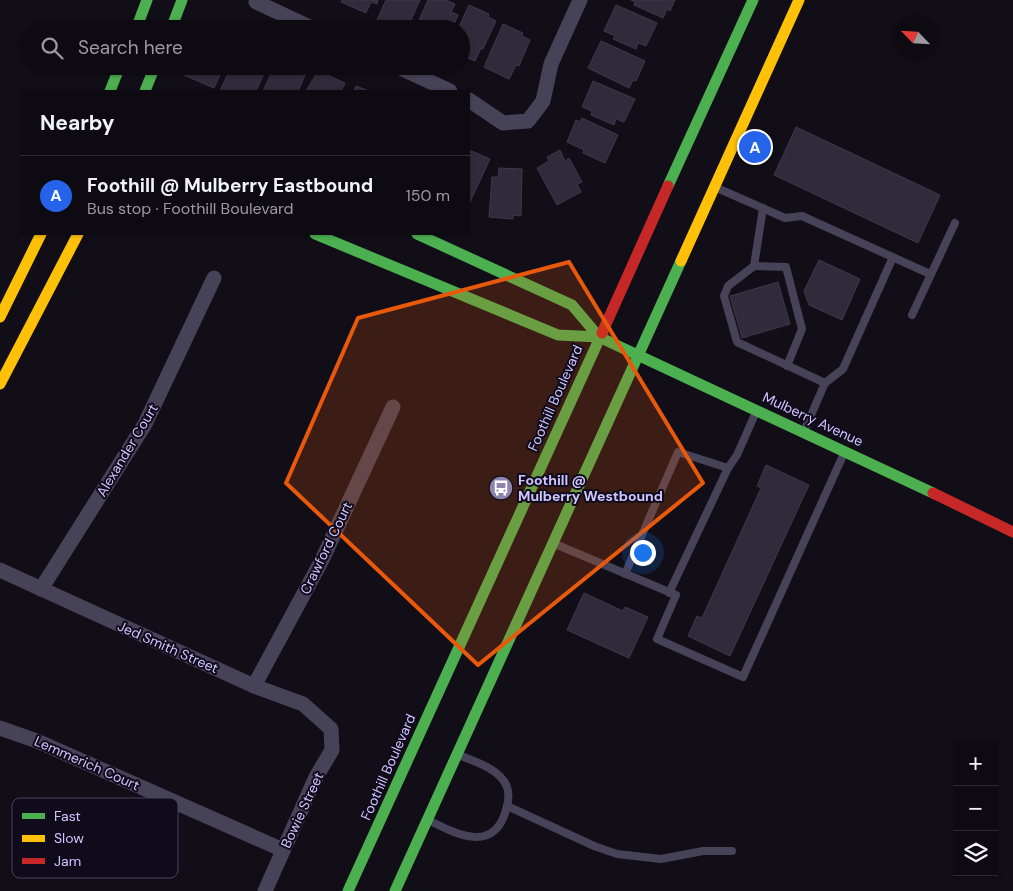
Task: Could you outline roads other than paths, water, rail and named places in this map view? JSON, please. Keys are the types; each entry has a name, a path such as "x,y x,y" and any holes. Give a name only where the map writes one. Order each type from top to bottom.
{"main road":[{"path":"139,20 147,0"},
{"path":"174,20 182,0"},
{"name":"Foothill Boulevard","path":"348,891 752,0"},
{"path":"395,891 800,0"},
{"path":"110,90 116,75"},
{"path":"145,90 151,75"},
{"path":"0,317 41,235"},
{"path":"0,384 77,235"},
{"name":"Mulberry Avenue","path":"317,235 558,335 599,337 639,354 845,450 1013,532"},
{"name":"Mulberry Avenue","path":"419,235 572,306 599,337"}],"street":[{"path":"470,101 503,123 528,120 543,101 552,64 580,0"},
{"path":"256,2 295,20"},
{"path":"415,75 448,90"},
{"name":"Alexander Court","path":"41,589 145,424 214,278"},
{"name":"Crawford Court","path":"254,686 322,560 393,407"},
{"name":"Jed Smith Street","path":"0,570 254,686 303,704 331,729"},
{"name":"Lemmerich Court","path":"0,728 37,741 166,798"},
{"name":"Bowie Street","path":"265,891 316,777 332,750 331,729"},
{"name":"Lemmerich Court","path":"178,803 284,850"}],"lane":[{"path":"715,187 785,218 802,216 930,274"},
{"path":"754,266 763,208"},
{"path":"912,315 954,223"},
{"path":"804,431 826,383 843,368 893,257"},
{"path":"787,366 802,329 786,267 754,266 728,286 724,296 737,342 787,366 826,383"},
{"path":"670,593 728,468 737,455 757,409"},
{"path":"553,543 676,595 657,639 743,676 845,450"},
{"path":"624,574 678,452 687,453 728,468"},
{"path":"428,820 467,836 482,837 492,833 498,827 507,806 508,791 503,780 494,772 458,754"},
{"path":"507,806 594,846 617,854 661,859 702,852 732,851"}],"place":[{"name":"Foothill @ Mulberry Eastbound","path":"755,147"},
{"name":"Foothill @ Mulberry Westbound","path":"501,488"}]}
